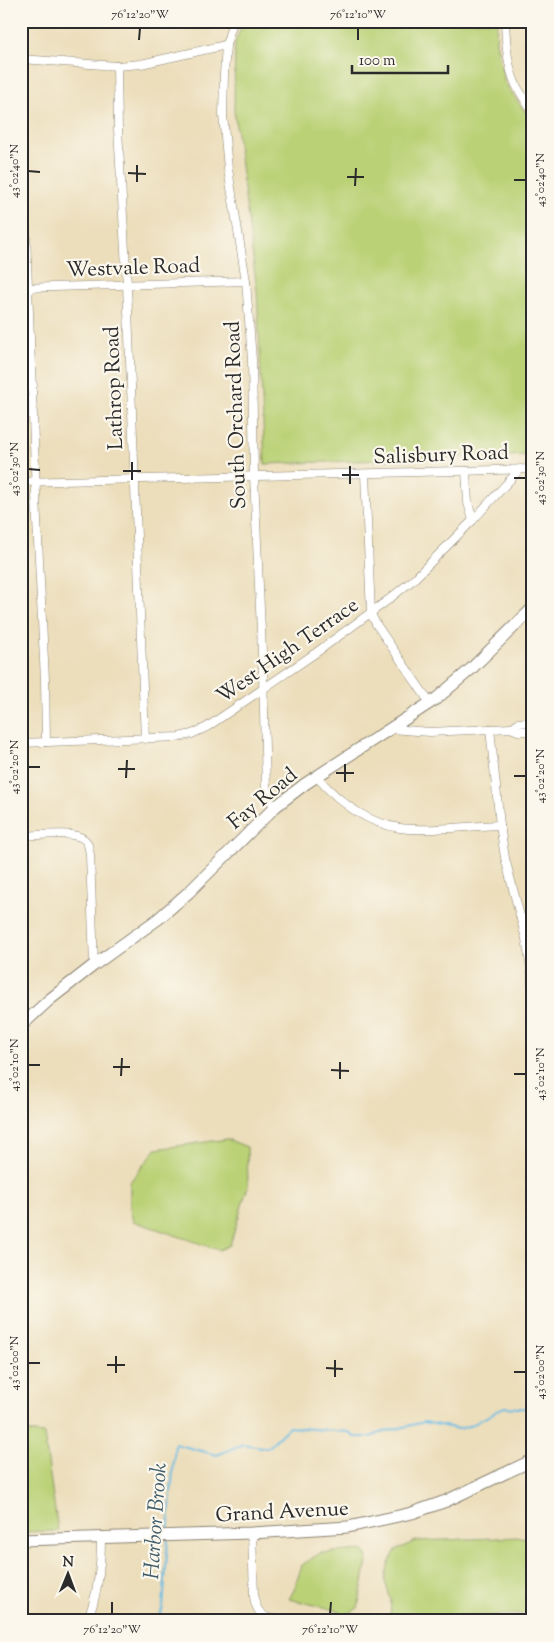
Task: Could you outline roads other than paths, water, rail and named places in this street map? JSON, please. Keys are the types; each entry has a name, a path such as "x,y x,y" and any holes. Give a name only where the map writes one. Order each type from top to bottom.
{"street":[{"name":"South Orchard Road","path":"233,21 226,45 223,116 228,169 246,282 252,360 254,476 264,688 266,786 270,800 275,807"},
{"path":"505,21 506,43 512,75 533,113"},
{"path":"21,60 117,66 141,64 226,45"},
{"name":"Lathrop Road","path":"117,66 118,129 127,285 145,739"},
{"path":"21,106 25,288 33,385 46,680 46,742"},
{"name":"Westvale Road","path":"25,288 246,282"},
{"path":"21,385 33,385"},
{"name":"Salisbury Road","path":"21,482 533,468"},
{"name":"West High Terrace","path":"21,743 179,737 192,734 207,727 371,614 413,580 473,520 520,469"},
{"path":"466,470 468,503 473,520"},
{"path":"366,474 371,614 430,703"},
{"name":"Fay Road","path":"21,1026 49,1000 158,919 189,892 275,807 317,777 430,703 471,669 533,608"},
{"path":"511,728 518,723 533,722"},
{"path":"392,729 430,732 511,728 518,731 533,731"},
{"path":"490,729 505,858 522,920 531,968 533,995"},
{"path":"317,777 332,794 350,808 376,821 400,828 415,830 500,825"},
{"path":"21,836 75,835 88,843 94,965"},
{"path":"522,920 533,916"},
{"name":"Grand Avenue","path":"21,1540 252,1533 348,1527 412,1513 446,1501 533,1460"},
{"path":"252,1533 254,1597 260,1613 266,1617 281,1620 322,1620"},
{"path":"87,1621 96,1590 101,1556 101,1538"}],"waterway":[{"name":"Harbor Brook","path":"168,1532 175,1444 217,1455 243,1444 267,1448 289,1427 349,1432 354,1437 371,1437 424,1422 459,1429 472,1425 504,1407 533,1409"},
{"name":"Harbor Brook","path":"157,1621 163,1607 168,1539"}]}
